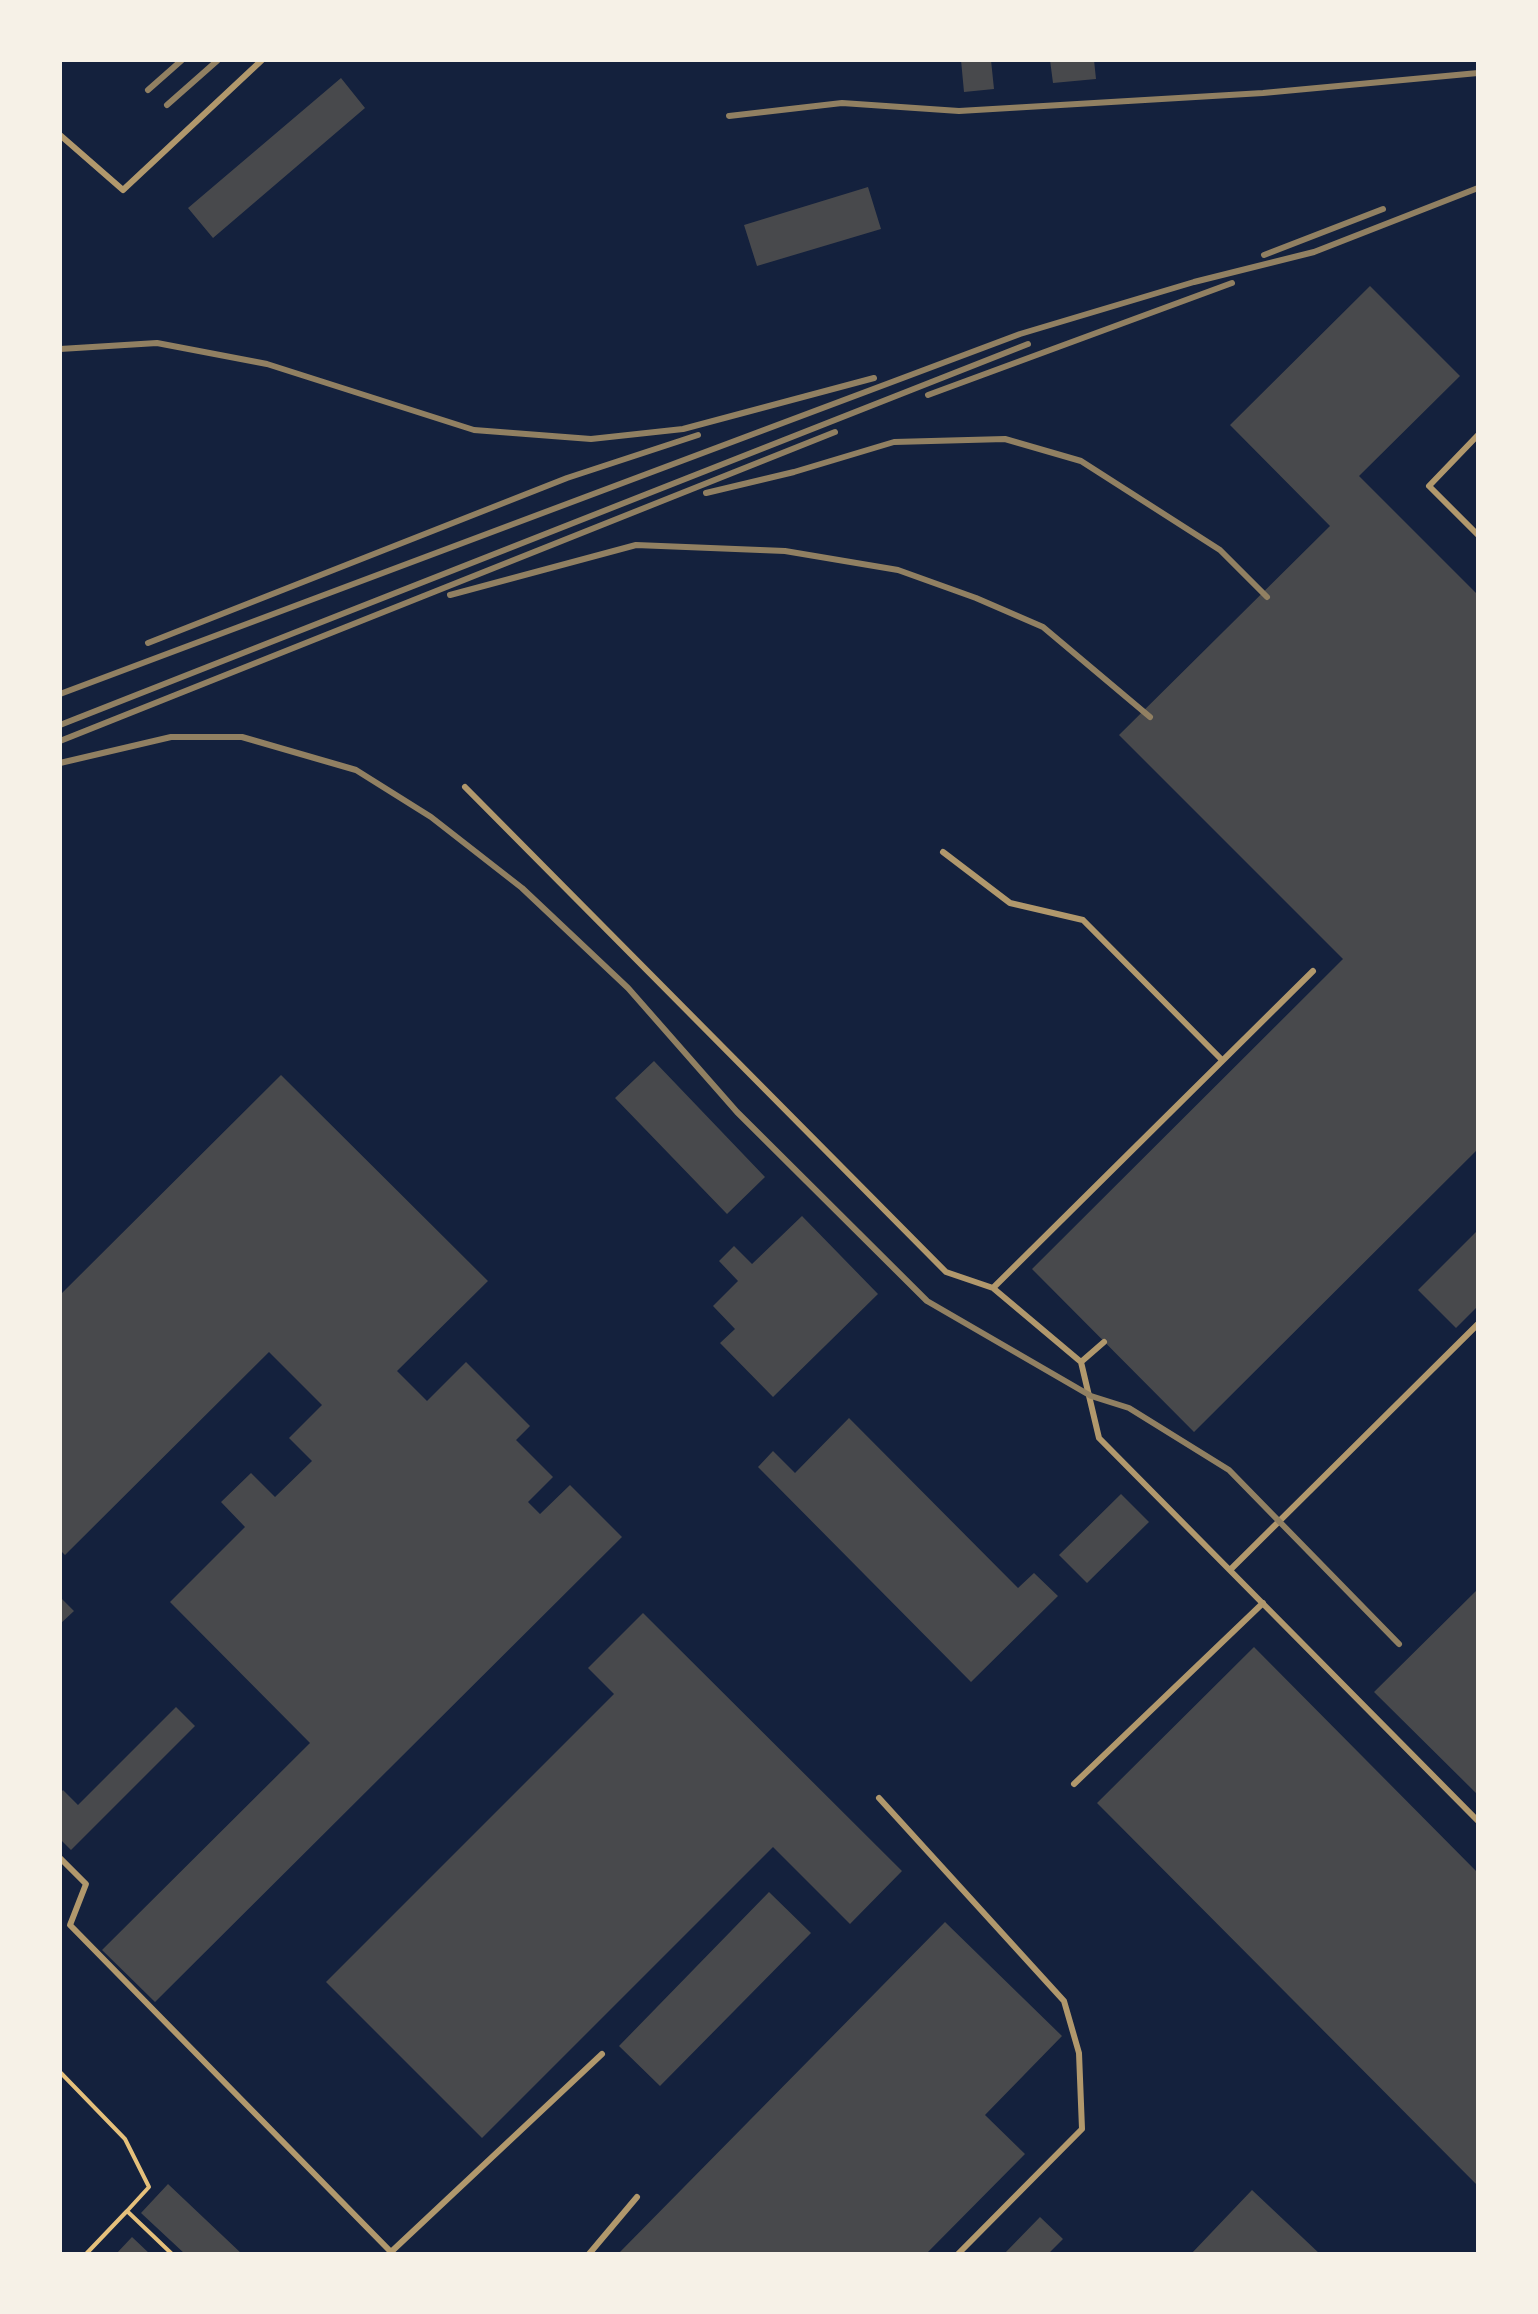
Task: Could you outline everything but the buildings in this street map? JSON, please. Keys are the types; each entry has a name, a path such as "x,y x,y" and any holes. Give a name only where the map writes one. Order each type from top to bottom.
{"lane":[{"path":"60,135 123,190 262,60"},
{"path":"1478,435 1429,486 1478,535"},
{"path":"465,787 946,1272 993,1288 1081,1362 1099,1438 1478,1821"},
{"path":"943,852 1010,903 1083,920 1222,1060"},
{"path":"993,1288 1313,971"},
{"path":"1230,1570 1478,1324"},
{"path":"1081,1362 1104,1342"},
{"path":"1074,1784 1263,1603"},
{"path":"879,1798 1064,2001 1079,2053 1082,2129 958,2254"},
{"path":"60,1858 86,1884 70,1925 392,2253 602,2054"},
{"path":"589,2254 637,2197"}],"path":[{"path":"60,2072 125,2139 149,2187 86,2254"},
{"path":"127,2211 172,2254"}],"railway":[{"path":"148,90 182,60"},
{"path":"167,105 218,60"},
{"path":"729,116 842,103 959,111 1263,93 1478,73"},
{"path":"60,694 1020,334 1194,282 1314,252 1478,188"},
{"path":"1264,255 1383,209"},
{"path":"928,395 1232,283"},
{"path":"60,349 157,343 267,364 474,430 591,439 683,429 874,378"},
{"path":"60,725 1028,344"},
{"path":"60,741 835,432"},
{"path":"148,643 567,478 698,435"},
{"path":"706,493 794,472 894,442 1005,439 1081,461 1220,550 1267,597"},
{"path":"450,595 636,545 785,551 898,570 976,598 1043,627 1150,717"},
{"path":"60,763 171,737 242,737 356,770 431,817 522,888 628,988 737,1112 927,1301 1091,1396 1129,1408 1229,1470 1399,1644"}]}
